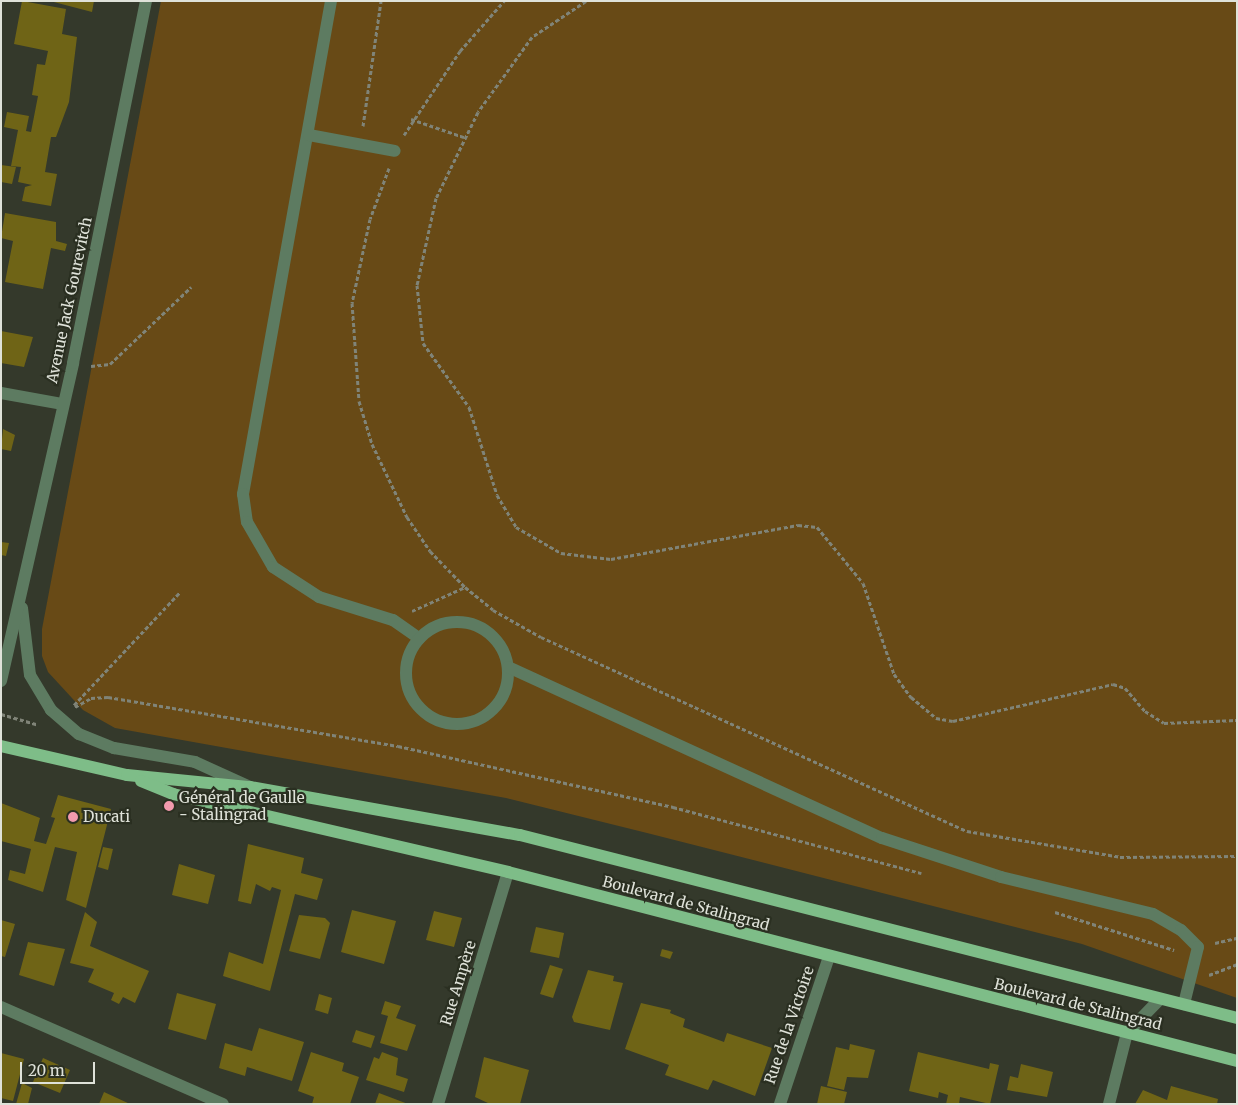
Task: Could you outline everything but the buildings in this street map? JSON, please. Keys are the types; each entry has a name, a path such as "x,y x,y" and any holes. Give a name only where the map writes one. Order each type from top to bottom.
{"main road":[{"name":"Boulevard de Stalingrad","path":"1,746 127,775 250,787 520,835 1237,1018"},
{"name":"Boulevard de Stalingrad","path":"127,775 173,794 508,872 829,958 1237,1062"}],"street":[{"name":"Avenue Jack Gourevitch","path":"1,681 21,605 146,1"},
{"path":"331,1 309,135 245,465 248,522 273,566 297,586 393,620 419,638"},
{"path":"309,135 396,151"},
{"path":"1,393 63,404"},
{"name":"Avenue Jack Gourevitch","path":"21,605 30,675 59,718 79,734 114,748 195,762 250,787"},
{"path":"464,622 494,637 508,667 500,700 489,712 475,720 441,721 414,701 408,686 408,661 419,638 432,628 464,622"},
{"path":"508,667 851,826 1001,878 1153,914 1181,930 1198,947 1184,1004"},
{"name":"Rue Ampère","path":"438,1104 508,872"},
{"name":"Rue de la Victoire","path":"780,1104 829,958"},
{"path":"1109,1104 1127,1033 1160,998"},
{"path":"1,1007 223,1104"}],"path":[{"path":"361,144 381,1"},
{"path":"504,1 460,52 411,119 396,151 370,219 352,303 359,400 372,444 407,517 430,551 465,587 493,610 541,637 940,822 1009,841 1120,857 1237,856"},
{"path":"586,1 532,36 498,80 464,137 436,198 418,285 420,330 429,355 469,407 497,495 526,536 576,557 611,559 809,525 825,533 855,570 870,598 894,674 936,718 953,721 1113,684 1125,688 1145,711 1164,723 1237,720"},
{"path":"411,119 464,137"},
{"path":"88,365 110,364 191,287"},
{"path":"393,620 465,587"},
{"path":"180,592 70,710 100,696 398,746 611,792 926,874"},
{"path":"1,714 49,727 59,718"},
{"path":"1044,908 1152,946 1177,951 1237,938"},
{"path":"1204,977 1237,964"}],"shaded area":[{"path":"161,1 1237,1 1237,998 1082,944 647,833 506,798 115,728 83,710 48,672 42,656 42,629"}],"place":[{"name":"Général de Gaulle - Stalingrad","path":"169,806"},
{"name":"Ducati","path":"73,817"}]}
